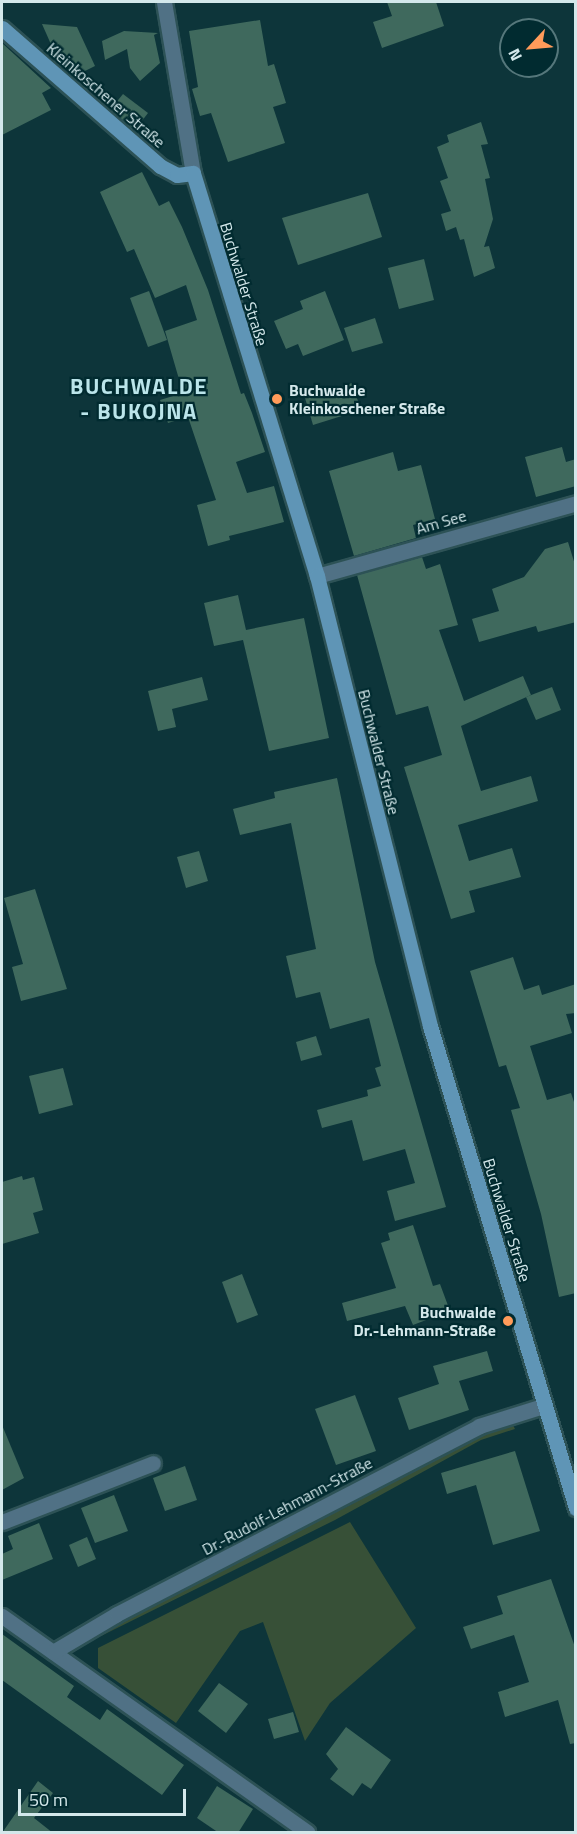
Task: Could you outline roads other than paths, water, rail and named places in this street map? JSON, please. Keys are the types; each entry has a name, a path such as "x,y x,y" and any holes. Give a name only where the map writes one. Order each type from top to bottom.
{"street":[{"name":"Buchwalder Straße","path":"164,2 193,173 316,576 430,1026 543,1406 576,1508"},
{"name":"Kleinkoschener Straße","path":"2,28 160,166 177,175 193,173"},
{"name":"Am See","path":"316,576 576,503"},
{"name":"Dr.-Rudolf-Lehmann-Straße","path":"53,1652 117,1614 479,1426 543,1406"},
{"path":"2,1522 153,1463"},
{"path":"2,1616 307,1833"}],"place":[{"name":"Buchwalde Kleinkoschener Straße","path":"277,399"},
{"name":"Buchwalde Dr.-Lehmann-Straße","path":"508,1321"}],"district":[{"name":"BUCHWALDE - BUKOJNA","path":"139,398"}]}
